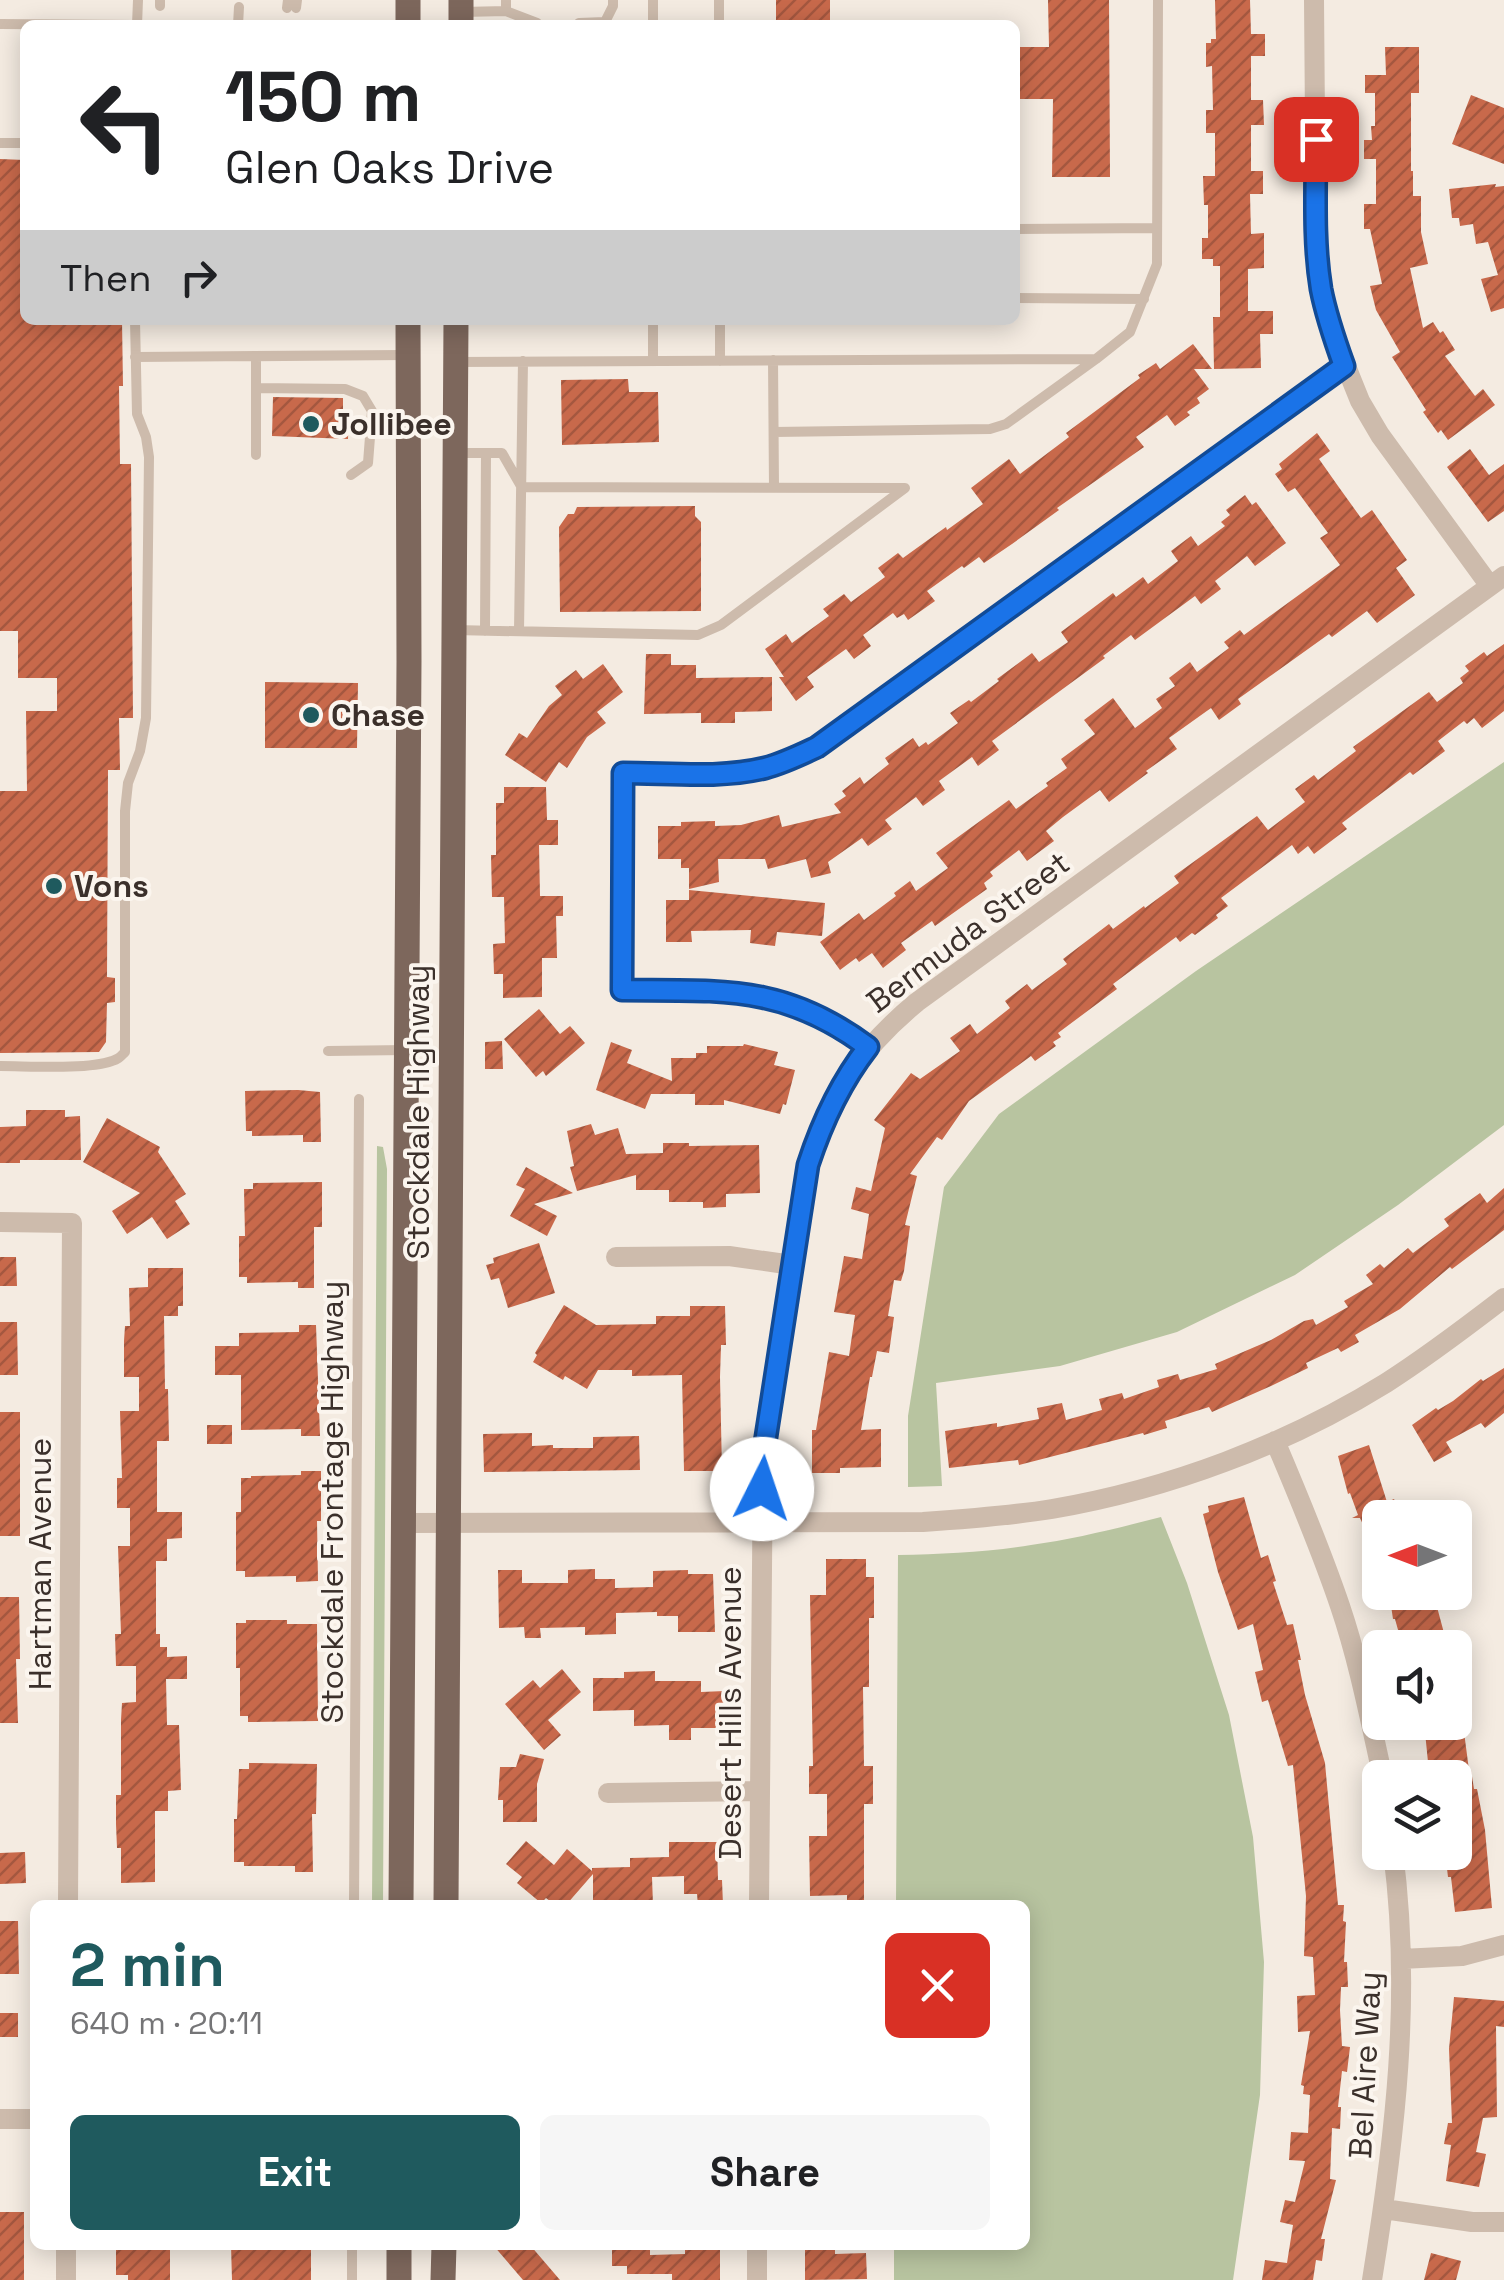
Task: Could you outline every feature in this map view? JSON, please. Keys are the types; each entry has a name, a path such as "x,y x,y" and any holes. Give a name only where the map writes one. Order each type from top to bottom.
{"main road":[{"name":"Stockdale Highway","path":"401,1900 408,325"},
{"name":"Stockdale Highway","path":"446,1900 456,325"},
{"path":"399,2250 399,2280"},
{"path":"443,2280 444,2250"}],"street":[{"path":"1314,0 1316,244 1332,334 1360,401 1380,435 1497,581"},
{"path":"868,1047 842,1028 780,1000 718,991 622,990 623,773 736,773 765,768 817,747 1344,366"},
{"name":"Bermuda Street","path":"762,1522 763,1456 808,1165 835,1096 868,1047 918,1002 1497,581"},
{"name":"Hartman Avenue","path":"0,1222 72,1223 68,1900"},
{"path":"616,1257 729,1256 792,1265"},
{"path":"404,1523 923,1522 989,1518 1054,1508 1182,1476 1275,1441 1384,1384 1504,1298"},
{"path":"1275,1441 1341,1609 1378,1760"},
{"name":"Desert Hills Avenue","path":"759,1900 762,1522"},
{"path":"608,1793 760,1791"},
{"name":"Bel Aire Way","path":"1372,2280 1396,2120 1399,2070 1401,1959 1394,1870"},
{"path":"1401,1959 1462,1956 1504,1945"},
{"path":"0,2119 30,2119"},
{"path":"1384,2208 1472,2222 1504,2222"},
{"path":"66,2250 66,2280"},
{"path":"757,2250 757,2280"}],"lane":[{"path":"774,432 990,429 1006,424 1130,332 1157,264 1158,0"},
{"path":"461,12 506,6 532,20"},
{"path":"238,20 239,7"},
{"path":"1020,229 1157,228"},
{"path":"1020,298 1144,298"},
{"path":"0,1066 105,1063 125,1052 126,811 128,783 140,752 146,718 148,643 150,457 138,414 135,325"},
{"path":"653,325 654,361"},
{"path":"720,325 720,361"},
{"path":"135,357 408,355"},
{"path":"256,356 256,456"},
{"path":"454,362 1096,359"},
{"path":"773,360 774,488"},
{"path":"519,631 522,362"},
{"path":"256,388 345,389 363,396 372,411 368,463 350,475"},
{"path":"454,453 502,453 522,487"},
{"path":"485,630 486,453"},
{"path":"454,630 698,635 721,626 905,488 522,487"},
{"path":"328,1051 406,1050"},
{"name":"Stockdale Frontage Highway","path":"354,1900 359,1100"},
{"path":"352,2250 352,2280"}],"green space":[{"path":"1504,762 1504,1125 1398,1205 1295,1275 1177,1332 1060,1366 936,1383 942,1486 908,1487 908,1416 944,1187 999,1114 1196,971"},
{"path":"377,1146 383,1147 387,1169 383,1900 372,1900"},
{"path":"1161,1517 1187,1583 1229,1715 1253,1837 1264,1962 1260,2095 1233,2280 894,2280 894,2250 1030,2250 1030,1900 896,1900 898,1555 1014,1547"}],"building":[{"path":"776,0 830,0 830,20 776,20"},
{"path":"1048,0 1109,0 1110,177 1052,177 1053,99 1020,99 1020,47 1049,47"},
{"path":"1215,0 1250,0 1251,34 1265,34 1265,56 1251,56 1251,100 1263,100 1264,125 1251,125 1251,171 1263,171 1263,194 1250,194 1251,234 1264,233 1264,268 1248,269 1248,311 1273,311 1273,334 1260,334 1261,368 1214,369 1213,317 1220,317 1220,266 1213,266 1213,259 1202,259 1202,238 1208,238 1203,176 1215,176 1215,133 1206,133 1206,110 1213,110 1212,66 1206,67 1206,43 1216,39"},
{"path":"1385,47 1419,47 1419,93 1411,93 1411,171 1413,196 1421,196 1421,232 1428,264 1410,268 1423,328 1433,322 1440,333 1443,331 1455,350 1445,356 1475,396 1483,389 1495,405 1448,440 1423,412 1426,410 1392,357 1400,352 1376,310 1370,286 1382,284 1370,229 1364,229 1364,204 1376,204 1376,159 1364,159 1364,140 1372,140 1371,126 1375,126 1375,93 1365,93 1365,75 1386,75"},
{"path":"1471,95 1504,108 1504,164 1452,144"},
{"path":"0,159 20,160 20,325 122,325 120,464 131,464 133,718 119,718 120,770 108,770 107,977 115,978 115,1002 107,1003 106,1042 99,1052 0,1053 0,791 27,791 26,711 57,711 57,678 18,678 18,631 0,631"},
{"path":"1496,184 1495,187 1504,186 1504,308 1491,312 1481,279 1498,275 1488,242 1476,244 1473,224 1460,226 1459,218 1452,218 1449,189"},
{"path":"1193,344 1212,369 1194,369 1209,389 1197,398 1200,403 1187,412 1190,415 1175,426 1167,415 1136,437 1144,447 984,563 979,557 927,591 935,601 908,620 904,614 897,618 893,613 863,635 871,646 854,659 846,649 807,677 814,687 796,701 765,649 786,634 792,643 829,616 823,609 844,594 851,602 885,577 878,568 898,553 903,558 983,504 971,488 1009,459 1020,474 1069,437 1066,433 1140,378 1138,375 1156,363 1160,369"},
{"path":"628,379 629,392 658,392 659,442 562,445 561,380"},
{"name":"Jollibee","path":"273,397 343,398 343,411 349,411 348,439 272,436"},
{"path":"1317,433 1330,451 1319,459 1361,518 1372,510 1407,560 1396,568 1415,595 1377,623 1367,611 1332,637 1329,634 1238,699 1241,704 1219,720 1211,708 1169,738 1177,749 1148,773 1109,802 1100,790 1063,817 1046,831 1054,841 1027,861 1019,850 990,872 993,876 984,883 987,889 935,926 932,921 901,943 906,950 883,968 872,953 859,962 856,958 840,970 820,942 859,913 864,920 910,881 916,891 948,868 936,853 1009,800 1016,809 1048,786 1046,783 1067,768 1061,759 1095,734 1084,720 1113,698 1135,728 1162,708 1156,699 1175,686 1169,678 1190,662 1197,672 1229,648 1224,642 1240,630 1244,635 1340,565 1320,538 1328,533 1295,488 1288,492 1275,474 1282,469 1279,464"},
{"path":"1470,449 1489,475 1504,464 1504,511 1488,522 1447,467"},
{"path":"1245,495 1252,505 1256,502 1286,543 1255,566 1247,556 1215,581 1221,589 1201,604 1195,596 1135,640 1131,635 992,741 999,750 978,766 972,757 939,781 945,790 923,806 916,797 885,820 892,829 868,846 862,838 828,862 831,873 811,878 806,859 768,869 765,859 718,859 719,882 689,889 689,868 681,868 681,859 658,859 658,826 715,821 715,826 741,825 779,815 782,827 841,813 834,804 846,796 842,791 860,777 864,784 889,764 885,758 913,738 919,747 926,742 928,745 958,723 950,713 971,702 1032,653 1039,662 1068,642 1061,632 1113,593 1116,597 1143,577 1148,584 1178,561 1171,551 1191,536 1198,546 1225,526 1221,522 1230,515 1226,510"},
{"path":"695,506 695,516 701,522 701,611 560,612 559,527 568,514 574,514 577,507"},
{"path":"1504,644 1504,711 1482,728 1474,718 1467,724 1464,721 1438,741 1445,751 1342,823 1347,829 1314,854 1308,846 1298,854 1292,845 1221,898 1228,906 1216,915 1218,918 1180,942 1176,937 1113,984 1117,989 1058,1033 1061,1037 1053,1042 1056,1046 1035,1061 1031,1056 969,1101 942,1140 937,1137 910,1174 917,1176 905,1225 910,1226 904,1271 901,1281 894,1280 888,1316 894,1317 889,1353 877,1351 861,1430 881,1429 881,1467 812,1473 812,1430 816,1430 829,1352 849,1356 855,1315 834,1312 844,1256 862,1259 869,1214 851,1209 856,1187 871,1191 885,1128 874,1120 911,1073 920,1079 960,1051 950,1038 970,1024 977,1034 1010,1008 1005,1001 1027,984 1032,990 1067,964 1063,959 1109,924 1113,929 1145,908 1179,883 1174,876 1257,816 1268,830 1305,802 1295,789 1314,775 1318,780 1356,751 1353,747 1429,692 1437,702 1463,683 1460,678 1469,671 1465,666"},
{"path":"646,654 671,654 671,665 696,665 696,678 772,677 772,711 735,712 735,723 701,723 701,713 644,714"},
{"path":"603,664 623,692 597,712 606,723 587,737 567,768 559,762 546,782 505,755 519,733 527,738 549,706 562,695 555,686 576,670 583,679"},
{"name":"Chase","path":"265,682 358,683 357,748 265,748"},
{"path":"504,787 546,787 547,820 558,820 558,845 539,845 540,896 563,896 563,916 556,916 557,958 542,958 542,997 503,998 503,974 494,974 493,944 505,943 504,897 492,897 491,855 496,855 496,803 504,803"},
{"path":"689,890 825,903 822,936 777,932 775,946 750,943 751,930 691,931 692,942 666,942 666,900 689,900"},
{"path":"539,1009 560,1034 570,1026 585,1043 546,1076 543,1071 536,1077 504,1039"},
{"path":"502,1041 503,1069 485,1069 485,1042"},
{"path":"611,1042 632,1050 627,1063 672,1081 671,1058 696,1058 696,1053 707,1053 707,1046 744,1044 778,1052 774,1065 795,1070 780,1114 724,1100 724,1105 695,1105 695,1094 651,1094 645,1109 596,1090"},
{"path":"245,1091 320,1092 321,1142 303,1142 303,1135 252,1136 252,1131 246,1131"},
{"path":"26,1110 65,1110 65,1117 80,1116 81,1160 0,1163 0,1127 26,1126"},
{"path":"107,1118 160,1147 158,1152 186,1194 175,1201 190,1224 167,1239 152,1217 127,1234 112,1211 140,1193 83,1162"},
{"path":"591,1124 595,1135 618,1128 626,1154 663,1153 663,1143 759,1145 760,1193 726,1194 726,1207 703,1208 703,1202 669,1202 669,1190 636,1190 636,1175 577,1191 567,1131"},
{"path":"526,1167 573,1193 534,1204 557,1216 547,1236 510,1216 525,1189 516,1185"},
{"path":"322,1182 322,1227 314,1227 314,1288 298,1288 298,1282 247,1283 247,1277 239,1277 239,1236 245,1236 244,1189 253,1189 253,1183"},
{"path":"1504,1188 1504,1230 1450,1267 1400,1309 1355,1335 1359,1342 1341,1352 1338,1348 1306,1363 1308,1368 1212,1412 1209,1407 1165,1421 1167,1428 1144,1435 1019,1465 1018,1460 949,1468 945,1431 1039,1419 1037,1408 1062,1403 1066,1420 1102,1410 1099,1399 1122,1393 1124,1399 1159,1387 1157,1380 1178,1374 1180,1380 1217,1369 1215,1364 1304,1321 1313,1319 1316,1325 1348,1307 1344,1301 1373,1284 1366,1275 1380,1264 1384,1268 1408,1248 1413,1253 1449,1226 1444,1219 1480,1193 1487,1203"},
{"path":"539,1243 555,1293 508,1308 499,1278 491,1280 486,1265 494,1263 493,1258"},
{"path":"0,1257 16,1257 17,1286 0,1286"},
{"path":"148,1268 183,1268 183,1306 178,1306 178,1316 164,1316 169,1441 157,1441 157,1512 182,1512 182,1538 167,1539 167,1561 156,1561 156,1634 160,1634 160,1647 167,1647 167,1657 187,1656 187,1679 166,1679 167,1725 179,1725 181,1790 168,1791 168,1811 155,1811 155,1882 121,1883 116,1795 121,1795 122,1703 136,1702 136,1666 116,1666 115,1634 121,1634 118,1546 130,1546 130,1508 117,1508 117,1478 122,1478 120,1411 139,1411 139,1377 124,1377 125,1326 130,1326 129,1288 148,1287"},
{"path":"564,1305 596,1325 656,1324 656,1316 690,1316 690,1306 725,1306 726,1345 721,1345 720,1377 722,1471 684,1471 682,1375 632,1376 632,1370 598,1370 587,1389 533,1362"},
{"path":"0,1322 17,1322 18,1375 0,1375"},
{"path":"299,1325 316,1325 320,1436 301,1436 301,1429 241,1430 241,1375 215,1375 215,1346 239,1346 239,1333 299,1332"},
{"path":"1504,1368 1504,1413 1485,1428 1481,1423 1446,1442 1452,1452 1434,1462 1412,1425"},
{"path":"0,1412 20,1412 20,1536 0,1536"},
{"path":"207,1425 232,1425 232,1444 207,1444"},
{"path":"532,1433 532,1446 553,1448 593,1448 593,1437 639,1436 640,1470 484,1472 483,1434"},
{"path":"1369,1445 1386,1500 1362,1500 1362,1522 1360,1518 1352,1518 1358,1515 1338,1456"},
{"path":"301,1471 321,1471 318,1581 296,1582 296,1576 245,1577 245,1571 236,1571 236,1512 241,1512 241,1478 301,1475"},
{"path":"1244,1497 1261,1558 1268,1555 1287,1625 1293,1624 1305,1695 1325,1763 1338,1905 1344,1905 1346,1922 1344,1962 1348,1987 1341,1987 1340,2010 1342,2046 1350,2047 1347,2072 1342,2071 1340,2129 1332,2128 1330,2179 1336,2180 1321,2239 1325,2239 1322,2261 1316,2260 1313,2280 1262,2280 1265,2260 1287,2263 1293,2225 1280,2222 1285,2200 1295,2202 1305,2161 1289,2160 1291,2132 1308,2133 1310,2095 1303,2094 1301,2085 1310,2031 1298,2032 1297,1996 1315,1995 1313,1957 1304,1956 1306,1896 1293,1765 1288,1766 1268,1700 1262,1702 1255,1672 1263,1670 1253,1624 1238,1630 1203,1514 1209,1512 1208,1506"},
{"path":"826,1559 866,1559 866,1577 874,1577 874,1618 869,1618 869,1687 863,1687 864,1766 873,1766 873,1804 864,1804 864,1900 847,1900 847,1895 810,1896 809,1836 827,1836 827,1794 809,1794 809,1766 813,1766 810,1595 826,1595"},
{"path":"595,1569 595,1579 615,1579 615,1588 653,1587 653,1571 713,1574 715,1632 678,1632 678,1616 657,1616 657,1612 616,1613 616,1634 585,1635 585,1627 540,1628 541,1638 525,1638 524,1627 499,1628 498,1570 522,1570 522,1583 568,1583 568,1570"},
{"path":"0,1597 19,1597 18,1723 0,1723"},
{"path":"1392,1610 1438,1610 1443,1630 1398,1630"},
{"path":"246,1620 317,1624 318,1721 248,1722 248,1716 240,1716 236,1623"},
{"path":"562,1669 581,1692 548,1720 561,1735 544,1750 505,1704 533,1680 540,1688"},
{"path":"655,1671 655,1681 701,1681 701,1692 725,1691 725,1728 691,1728 691,1740 669,1740 669,1725 634,1726 634,1710 593,1711 593,1678 624,1678 624,1672"},
{"path":"1426,1740 1465,1740 1468,1760 1428,1760"},
{"path":"520,1754 544,1759 537,1784 537,1822 503,1822 503,1800 498,1800 500,1767 516,1767"},
{"path":"249,1763 317,1764 316,1814 312,1814 313,1872 295,1872 295,1866 244,1866 244,1862 234,1862 239,1769 249,1769"},
{"path":"1472,1776 1485,1830 1492,1908 1455,1912 1447,1870 1472,1870"},
{"path":"526,1841 554,1865 567,1849 592,1871 630,1867 630,1858 669,1857 669,1842 717,1842 723,1900 698,1900 697,1894 684,1894 684,1876 652,1877 653,1900 593,1900 593,1874 570,1900 537,1900 517,1883 522,1877 506,1864"},
{"path":"25,1852 26,1883 0,1884 0,1853"},
{"path":"0,1921 18,1921 19,1974 0,1974"},
{"path":"1454,1997 1504,2001 1504,2027 1496,2026 1497,2117 1483,2118 1476,2152 1486,2154 1479,2187 1446,2181 1451,2145 1444,2144 1448,2123 1452,2123 1449,2049"},
{"path":"0,2013 18,2013 18,2037 0,2037"},
{"path":"0,2212 24,2212 24,2280 0,2280"},
{"path":"116,2250 170,2250 170,2280 128,2280 128,2275 116,2275"},
{"path":"231,2250 311,2250 311,2280 232,2280"},
{"path":"497,2250 534,2250 560,2280 523,2280"},
{"path":"612,2250 650,2250 650,2255 720,2250 720,2280 672,2280 672,2274 627,2274 627,2266 612,2266"},
{"path":"805,2250 866,2253 867,2279 805,2280"},
{"path":"1431,2253 1461,2261 1456,2280 1424,2280"}],"place":[{"name":"Jollibee","path":"311,424"},
{"name":"Chase","path":"311,715"},
{"name":"Vons","path":"54,886"}],"route":[{"path":"762,1489 763,1456 808,1165 835,1096 868,1047 842,1028 780,1000 718,991 622,990 623,773 736,773 765,768 817,747 1344,366 1332,334 1316,244 1316,139"}]}
